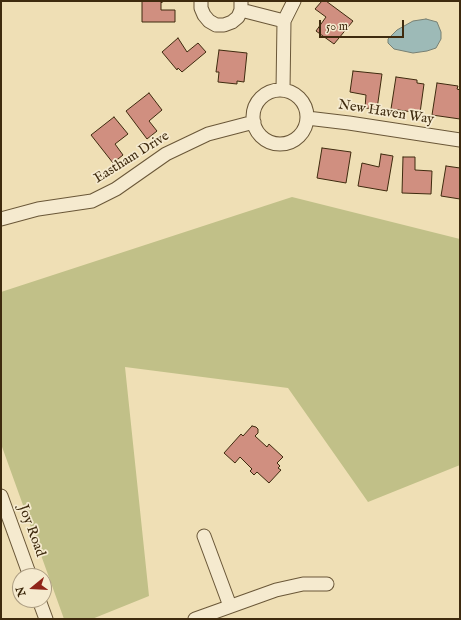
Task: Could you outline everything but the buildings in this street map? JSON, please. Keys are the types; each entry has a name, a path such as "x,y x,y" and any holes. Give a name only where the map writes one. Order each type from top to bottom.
{"street":[{"path":"201,1 201,8 204,16 216,25 224,25 232,22 238,17 241,5 284,21"},
{"path":"283,90 284,21 294,1"},
{"path":"283,90 292,93 301,99 306,108 307,118 305,129 298,138 288,143 277,144 266,140 258,133 254,122 254,112 258,103 264,96 273,91 283,90"},
{"name":"New Haven Way","path":"307,118 460,140"},
{"name":"Eastham Drive","path":"1,219 38,209 92,201 116,189 166,154 208,134 254,122"},
{"name":"Joy Road","path":"1,496 27,568"},
{"path":"204,536 230,606"},
{"path":"195,619 276,590 303,584 327,584"},
{"path":"42,608 46,619"}],"shaded area":[{"path":"292,197 460,239 460,465 368,502 288,388 125,367 149,596 92,619 64,619 52,586 52,568 46,568 1,444 1,292"}],"water":[{"path":"426,19 437,22 441,32 441,39 436,48 413,53 394,49 388,43 388,39 397,30 413,21"}]}
